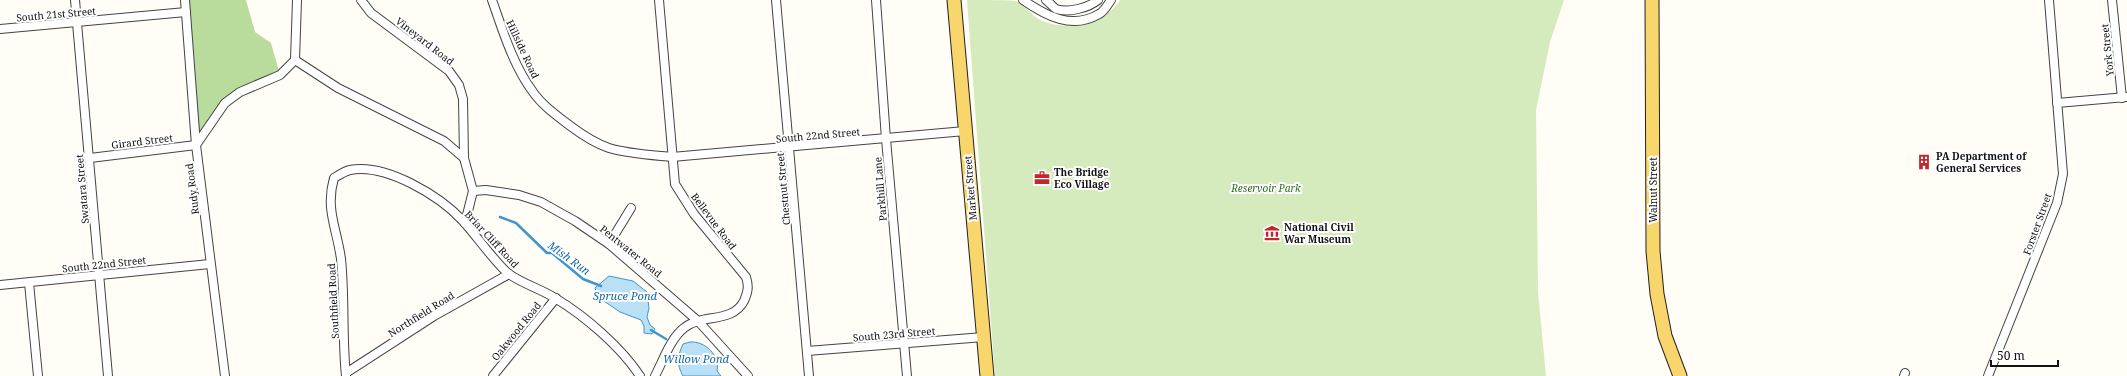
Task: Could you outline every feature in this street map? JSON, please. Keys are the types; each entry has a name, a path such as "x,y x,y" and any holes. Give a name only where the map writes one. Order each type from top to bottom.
{"main road":[{"name":"Market Street","path":"954,0 987,376"},
{"name":"Walnut Street","path":"1652,0 1653,251 1657,294 1665,336 1680,376"}],"street":[{"name":"Swatara Street","path":"75,0 108,376"},
{"name":"Rudy Road","path":"185,0 196,145 224,376"},
{"path":"196,145 225,103 240,92 280,76 296,60 297,0"},
{"name":"Vineyard Road","path":"361,0 371,13 449,71 459,85 463,99 464,158 473,192 465,223"},
{"name":"Hillside Road","path":"492,0 507,41 525,80 534,94 552,112 585,137 608,148 640,154 672,157"},
{"name":"Bellevue Road","path":"655,376 684,327 698,321 721,317 739,309 747,295 749,286 746,277 694,214 675,184 659,0"},
{"name":"Chestnut Street","path":"776,0 809,376"},
{"name":"Parkhill Lane","path":"876,0 886,139 907,376"},
{"path":"1023,0 1051,18 1074,22 1100,14 1112,0"},
{"path":"1046,0 1056,9 1070,9 1082,8 1098,0"},
{"name":"Forster Street","path":"1988,376 2057,203 2063,174 2049,0"},
{"name":"York Street","path":"2112,0 2124,98"},
{"name":"South 21st Street","path":"0,29 186,12"},
{"path":"296,60 338,88 444,141 464,158"},
{"path":"2057,103 2124,98"},
{"name":"South 22nd Street","path":"672,157 789,148 965,131"},
{"name":"Girard Street","path":"90,158 196,145"},
{"name":"Briar Cliff Road","path":"333,226 329,193 334,178 350,170 376,170 402,178 431,195 465,223 509,274 556,298 615,346 640,376"},
{"name":"Pentwater Road","path":"473,192 486,190 503,192 541,202 575,221 609,244 698,321 748,376"},
{"path":"609,244 631,208"},
{"name":"Southfield Road","path":"333,226 340,258 346,375"},
{"name":"South 22nd Street","path":"0,285 210,264"},
{"name":"Northfield Road","path":"346,375 434,316 509,274"},
{"path":"29,283 38,376"},
{"name":"Oakwood Road","path":"493,376 556,298"},
{"name":"South 23rd Street","path":"807,351 984,337"}],"green space":[{"path":"185,0 246,0 255,32 271,43 280,75 225,103 196,145"},
{"name":"Reservoir Park","path":"967,0 1016,1 1040,20 1050,24 1073,26 1094,21 1104,16 1113,9 1120,0 1564,0 1550,42 1536,110 1538,292 1546,376 995,376"}],"water":[{"name":"Spruce Pond","path":"609,276 633,281 647,292 649,308 647,317 650,325 655,329 652,334 644,333 644,326 641,320 620,312 598,297 595,288"},
{"name":"Willow Pond","path":"690,342 701,344 710,350 716,360 717,371 721,376 683,376 679,367 679,356 683,344"}],"waterway":[{"name":"Mish Run","path":"500,217 516,223 547,253 552,253 583,279 601,286"},
{"name":"Mish Run","path":"651,330 666,339"}],"place":[{"name":"PA Department of General Services","path":"1924,162"},
{"name":"The Bridge Eco Village","path":"1042,178"},
{"name":"National Civil War Museum","path":"1272,233"}]}
